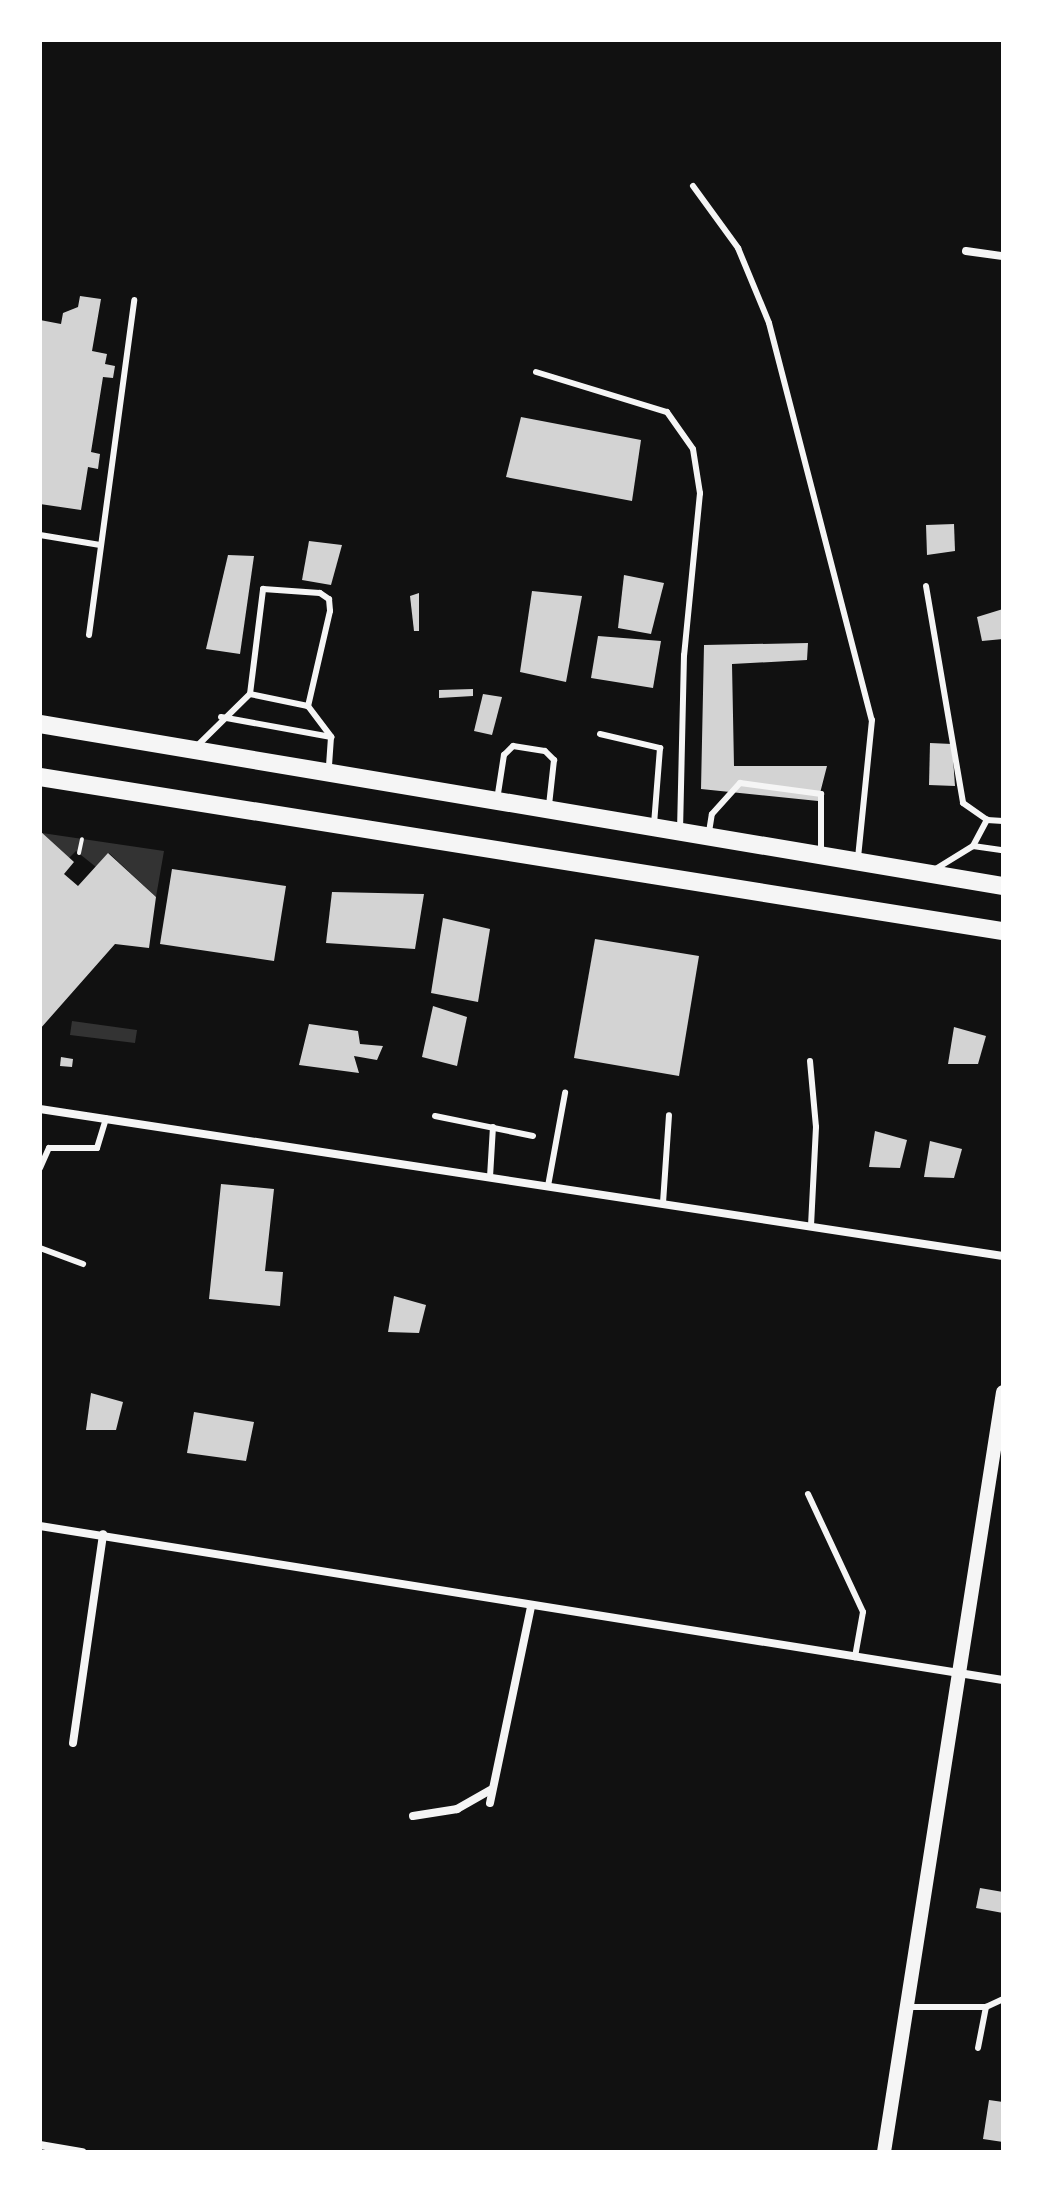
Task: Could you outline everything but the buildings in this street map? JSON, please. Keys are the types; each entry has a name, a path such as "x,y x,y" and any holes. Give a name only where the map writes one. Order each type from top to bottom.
{"main road":[{"path":"40,724 329,776 1003,886"},
{"path":"40,777 1003,931"}],"street":[{"path":"966,251 1003,256"},
{"path":"40,1109 1003,1256"},
{"path":"884,2152 959,1673 1000,1435 1003,1392"},
{"path":"40,1526 531,1607 1003,1680"},
{"path":"73,1743 103,1534"},
{"path":"490,1803 531,1607"},
{"path":"413,1816 457,1809 492,1789"},
{"path":"40,2145 82,2152"}],"lane":[{"path":"693,186 738,248 769,323 872,720 857,862"},
{"path":"89,635 134,300"},
{"path":"536,372 667,412 693,449 700,493 684,655 680,833"},
{"path":"40,535 100,545"},
{"path":"926,586 963,803 987,820 1003,821"},
{"path":"192,752 221,717 250,694 263,589 320,593 329,599 330,611 308,706"},
{"path":"250,694 308,706 331,737 329,776"},
{"path":"221,717 331,737"},
{"path":"600,734 660,748 653,828"},
{"path":"497,803 507,749 545,751 554,760 548,811"},
{"path":"709,838 712,814 740,783 821,794 821,857"},
{"path":"931,872 973,846 987,820"},
{"path":"973,846 1003,850"},
{"path":"810,1061 816,1127 811,1227"},
{"path":"548,1186 565,1093"},
{"path":"663,1203 669,1115"},
{"path":"435,1116 533,1136"},
{"path":"40,1168 49,1148 97,1148 106,1118"},
{"path":"490,1177 493,1127"},
{"path":"40,1248 83,1264"},
{"path":"808,1494 863,1612 855,1657"},
{"path":"907,2007 986,2007 1003,1999"},
{"path":"978,2048 986,2007"}],"path":[{"path":"79,853 82,839"}],"shaded area":[{"path":"42,833 164,851 156,897 109,853 96,867 76,851 69,858"},
{"path":"72,1021 137,1030 135,1043 70,1035"}]}
